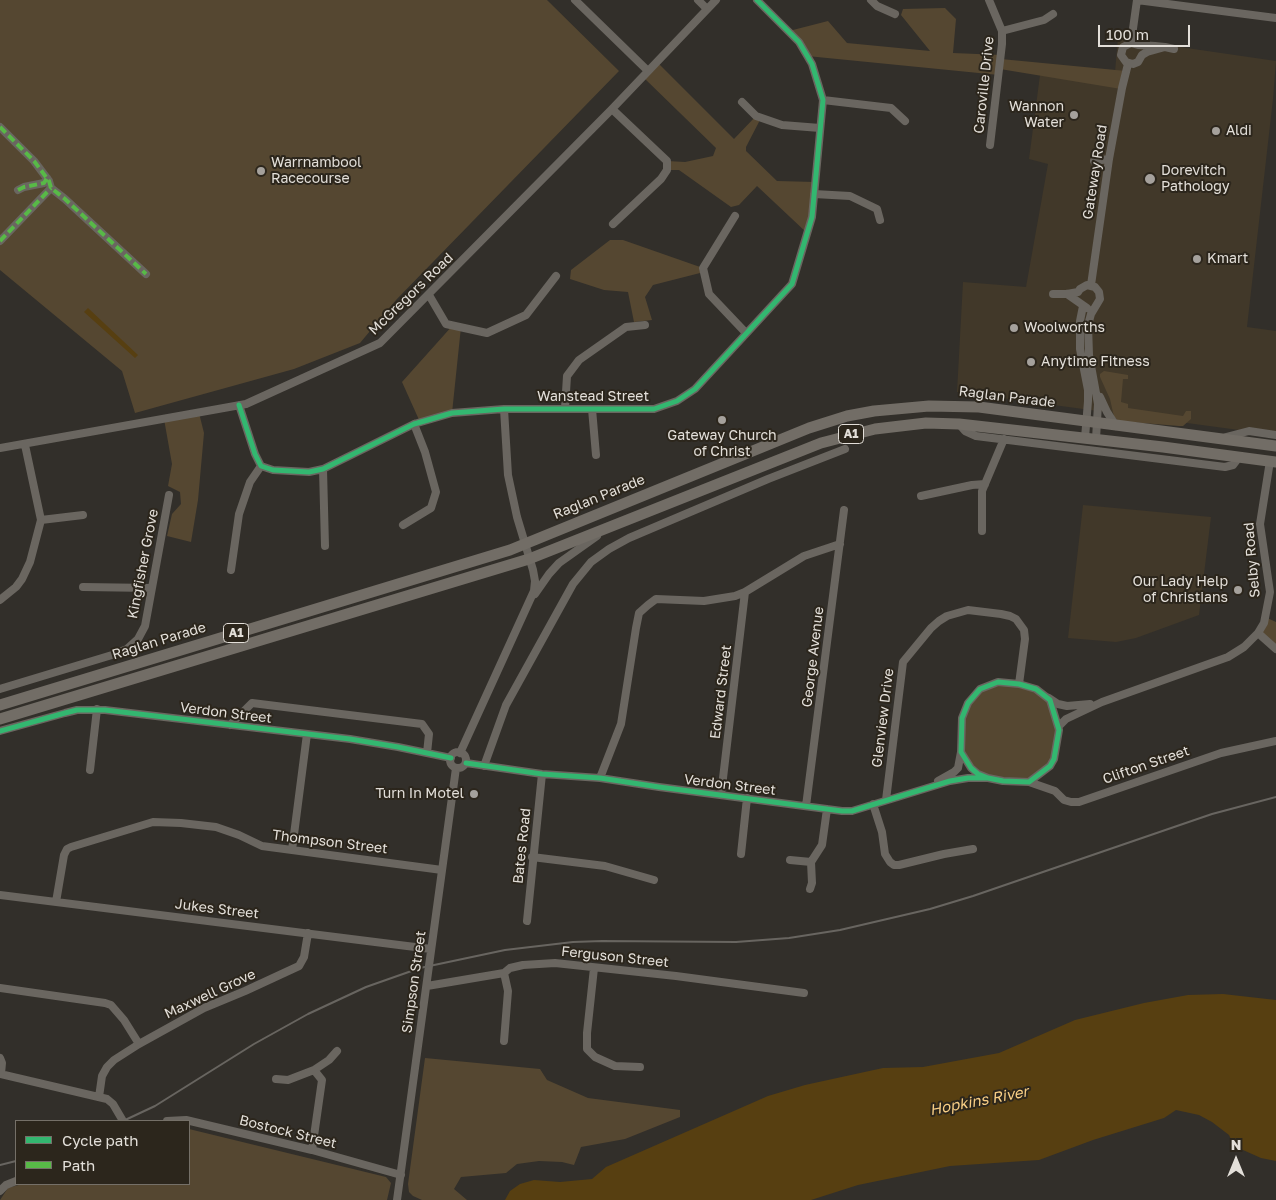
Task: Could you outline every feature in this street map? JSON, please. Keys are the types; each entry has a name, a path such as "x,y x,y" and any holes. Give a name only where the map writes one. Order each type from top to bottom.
{"highway":[{"name":"Raglan Parade","path":"0,705 473,562 525,543 755,449 847,416 901,407 954,405 1276,446"},
{"name":"A1","path":"0,719 529,559 821,443 875,429 926,424 959,424 1090,438 1273,462"},
{"path":"755,449 762,466"}],"street":[{"path":"575,0 648,71"},
{"path":"698,0 707,9"},
{"name":"McGregors Road","path":"0,448 246,404 380,343 429,296 716,0"},
{"name":"Wanstead Street","path":"261,466 273,470 309,472 323,468 414,424 452,413 504,409 654,409 677,401 695,389 792,284 812,217 823,100 812,64 799,42 757,0"},
{"path":"871,0 894,14"},
{"name":"Caroville Drive","path":"989,0 1002,31 1000,66 990,145"},
{"path":"1142,56 1141,50 1135,44 1137,0 1276,18"},
{"path":"1002,31 1044,20 1053,14"},
{"path":"1135,44 1169,48 1147,52 1136,63 1128,64 1122,58 1121,52 1126,45 1135,44"},
{"name":"Gateway Road","path":"1091,285 1109,159 1128,64"},
{"path":"823,100 891,108 905,121"},
{"path":"742,102 756,116 782,125 820,128"},
{"path":"612,109 667,162 667,170 661,179 613,224"},
{"path":"0,127 34,160 47,178 51,188 146,274"},
{"path":"1108,168 1094,161 1109,159"},
{"path":"18,190 44,183 47,178"},
{"path":"0,241 51,188"},
{"path":"814,194 850,196 877,209 880,220"},
{"path":"735,216 703,268 709,294 746,333"},
{"path":"429,296 446,324 487,333 526,315 556,276"},
{"path":"1092,422 1080,349 1079,300 1083,286 1091,285 1097,289 1100,295 1088,325 1089,355 1097,391 1106,412 1116,426"},
{"path":"1053,294 1067,294 1079,300 1087,308 1096,305"},
{"path":"565,408 567,376 578,360 626,327 645,325"},
{"path":"1090,438 1097,391"},
{"path":"231,570 239,514 250,482 261,466 255,454 239,405"},
{"path":"460,753 534,591 535,581 515,511 508,475 504,409"},
{"path":"592,409 596,455"},
{"path":"403,525 431,508 436,492 425,452 414,424"},
{"path":"959,424 965,431 971,434 1225,467 1233,465 1239,457"},
{"name":"Raglan Parade","path":"1219,439 1246,431 1276,435"},
{"path":"982,531 982,498 985,484 1004,439"},
{"path":"0,600 22,579 30,562 41,520 25,445"},
{"path":"484,766 506,705 573,584 591,562 629,538 768,479 846,449"},
{"name":"Selby Road","path":"1059,726 1066,718 1102,702 1228,657 1244,647 1258,633 1264,623 1268,609 1272,577 1260,524 1273,462"},
{"path":"762,466 768,479"},
{"path":"323,468 325,546"},
{"path":"921,496 985,484"},
{"name":"Kingfisher Grove","path":"0,689 91,662 127,649 138,639 144,626 170,495"},
{"name":"George Avenue","path":"806,806 844,510"},
{"path":"41,520 83,515"},
{"path":"531,600 549,574 565,558 594,537 631,520"},
{"path":"600,778 622,724 636,628 640,613 648,605 656,599 718,600 746,592 795,561 815,551 840,544"},
{"path":"84,588 152,588"},
{"name":"Edward Street","path":"721,795 746,592"},
{"name":"Glenview Drive","path":"886,800 903,662 931,628 946,616 968,610 1010,616 1024,630 1025,639 1019,684"},
{"path":"1258,633 1276,650"},
{"path":"998,682 1019,684 1036,689 1050,700 1059,726 1056,750 1050,766 1029,782 1003,781 988,778 978,774 971,768 961,752 962,718 968,703 980,689 998,682"},
{"name":"Selby Road","path":"1047,697 1058,704 1067,706 1102,702"},
{"name":"Verdon Street","path":"230,724 252,703 422,724 428,734 427,752"},
{"path":"90,770 97,709"},
{"name":"Verdon Street","path":"0,731 64,713 97,709 350,739 451,758"},
{"path":"292,850 307,734"},
{"name":"Clifton Street","path":"1029,782 1055,791 1064,800 1079,802 1221,753 1276,741"},
{"name":"Verdon Street","path":"925,788 954,772 958,768 961,752"},
{"path":"460,753 465,756 466,763 462,768 456,768 451,763 451,758 455,754 460,753"},
{"name":"Verdon Street","path":"466,763 542,774 600,778 852,811 925,788 959,780 988,778"},
{"name":"Simpson Street","path":"397,1200 456,768"},
{"name":"Bates Road","path":"527,921 532,857 542,774"},
{"path":"741,854 747,798"},
{"path":"873,804 882,832 885,854 894,865 973,849"},
{"path":"810,889 812,883 811,862 822,845 827,809"},
{"name":"Thompson Street","path":"56,902 64,856 67,849 153,822 180,822 216,827 262,846 442,870"},
{"path":"532,857 605,866 654,880"},
{"path":"790,860 811,862"},
{"name":"Jukes Street","path":"0,895 432,950"},
{"name":"Maxwell Grove","path":"99,1097 102,1076 114,1060 204,1008 299,966 304,957 308,933"},
{"name":"Ferguson Street","path":"426,986 504,973 510,968 524,965 554,963 804,993"},
{"path":"594,968 587,1049 594,1057 615,1066 640,1068"},
{"path":"504,973 508,990 504,1042"},
{"path":"0,988 105,1002 112,1005 139,1044"},
{"path":"276,1079 288,1080 314,1070 329,1060 337,1051"},
{"path":"0,1058 2,1063 0,1074 107,1099 113,1104 122,1120"},
{"path":"312,1150 322,1080 314,1070"},
{"name":"Bostock Street","path":"190,1121 312,1150 401,1175"},
{"path":"0,1191 6,1185 15,1181"}],"shaded area":[{"name":"Warrnambool Racecourse","path":"0,0 547,0 619,71 396,300 360,343 294,369 135,413 122,371 0,270"},
{"path":"945,8 956,19 953,53 1001,55 1001,59 1126,71 1121,89 1000,69 999,75 807,56 789,31 828,21 847,43 930,51 901,15 903,9"},
{"path":"1118,38 1276,61 1247,327 1276,331 1276,435 957,392 963,282 1026,287 1048,164 1029,159 1040,75 1114,83"},
{"path":"657,62 734,139 756,116 761,118 746,147 746,151 777,181 815,182 807,233 757,186 739,205 731,207 679,170 667,170 667,161 685,162 713,156 716,148 643,77"},
{"path":"610,240 623,240 703,268 704,272 653,285 645,297 652,320 634,322 628,292 604,290 570,279 571,270"},
{"path":"453,325 461,327 452,413 420,422 402,382"},
{"path":"1104,371 1128,375 1128,379 1123,379 1121,402 1128,404 1128,408 1183,416 1186,411 1191,411 1191,419 1183,426 1118,421 1114,417 1110,399 1100,377 1100,374"},
{"path":"199,413 204,433 198,500 191,542 167,536 172,514 181,504 180,492 168,486 172,464 164,419"},
{"path":"1083,505 1211,517 1199,615 1136,638 1116,642 1068,638"},
{"path":"1265,617 1276,622 1276,653 1258,633"},
{"path":"998,682 1043,694 1059,726 1054,759 1029,782 988,778 964,757 962,718 980,689"},
{"path":"425,1058 540,1069 547,1080 588,1098 680,1110 680,1117 625,1139 581,1147 574,1165 562,1162 539,1161 517,1164 506,1173 461,1177 454,1189 467,1200 422,1200 409,1192 408,1184"},
{"path":"190,1129 386,1177 391,1183 387,1200 0,1200 8,1188 18,1185 190,1185"}],"water":[{"path":"88,308 138,355 135,358 84,312"},
{"name":"Hopkins River","path":"1223,994 1276,1000 1276,1161 1261,1158 1234,1146 1229,1135 1199,1115 1176,1110 1164,1118 1093,1140 1039,1160 950,1166 858,1185 811,1200 505,1200 510,1191 520,1184 534,1180 560,1182 592,1179 606,1167 768,1096 805,1085 883,1068 923,1067 999,1053 1075,1020 1144,1003 1188,995"}],"railway":[{"path":"125,1120 155,1106 254,1044 308,1014 366,987 420,968 505,950 573,942 736,942 789,938 840,930 930,909 973,896 1212,814 1276,797"},
{"path":"0,1165 15,1161"}],"marked path":[{"path":"0,127 34,161 49,181 51,188 146,274"},
{"path":"18,190 44,183 47,178"},
{"path":"0,241 51,188"}],"cycle path":[{"path":"239,405 255,454 261,466 273,470 309,472 323,469 414,424 452,413 504,409 654,409 677,401 695,389 792,284 812,217 823,100 812,64 799,42 757,0"},
{"path":"466,763 542,774 600,778 852,811 950,781 968,778 1029,782 1050,766 1054,759 1059,730 1050,700 1036,689 1019,684 998,682 980,689 968,703 962,718 961,752 971,768 978,774 988,778"},
{"path":"0,731 77,710 105,710 350,739 451,758"}],"place":[{"name":"Wannon Water","path":"1074,115"},
{"name":"Aldi","path":"1216,131"},
{"name":"Warrnambool Racecourse","path":"261,171"},
{"name":"Dorevitch Pathology","path":"1150,179"},
{"name":"Kmart","path":"1197,259"},
{"name":"Woolworths","path":"1014,328"},
{"name":"Anytime Fitness","path":"1031,362"},
{"name":"Gateway Church of Christ","path":"722,420"},
{"name":"Our Lady Help of Christians","path":"1238,590"},
{"name":"Turn In Motel","path":"474,794"}]}
